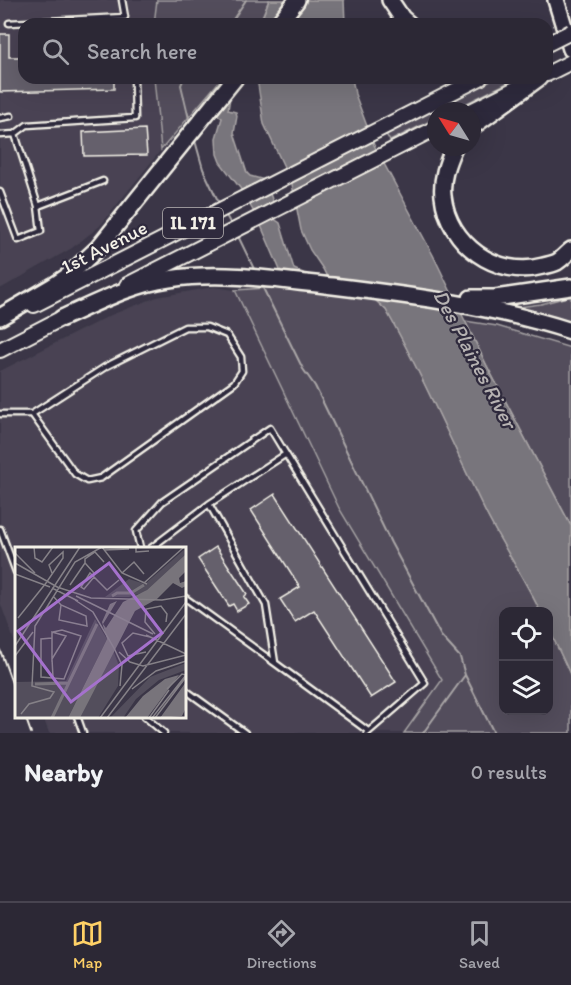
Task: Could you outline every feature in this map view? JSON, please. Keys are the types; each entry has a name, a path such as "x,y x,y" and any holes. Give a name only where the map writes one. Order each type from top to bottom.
{"highway":[{"path":"283,18 297,0"},
{"path":"390,0 402,18"},
{"path":"556,0 571,49"},
{"path":"0,317 53,286 76,269 98,248 230,84"},
{"path":"481,120 531,84"},
{"path":"450,156 445,167 443,196 449,222 483,259 506,268 531,270 556,263 571,250"},
{"path":"62,318 139,286 167,279 192,277 276,279 494,304 571,332"},
{"path":"494,304 571,287"}],"main road":[{"path":"553,41 571,32"},
{"path":"553,71 571,62"},
{"name":"1st Avenue","path":"0,322 468,84"},
{"path":"481,106 527,84"},
{"name":"IL 171","path":"0,350 427,132"}],"lane":[{"path":"102,18 125,17 122,0"},
{"path":"9,22 18,22"},
{"path":"0,135 15,134 27,125 135,118 134,84"},
{"path":"0,118 11,116"},
{"path":"0,192 18,240 41,231 38,206 15,134"},
{"path":"38,206 103,181"},
{"path":"0,414 32,414 105,367 185,327 207,327 227,335 241,357 242,371 234,383 101,478 87,481 75,474 32,414"},
{"path":"140,547 136,531 162,502 270,428 425,683 368,732 186,598"},
{"path":"154,547 209,504 286,454"},
{"path":"209,504 266,605 275,663"},
{"path":"0,529 15,569"},
{"path":"186,690 245,733"},
{"path":"77,718 83,733"},
{"path":"145,718 164,733"}],"shaded area":[{"path":"0,0 157,0 155,18 18,18 18,84 155,84 161,150 100,226 72,248 0,289"},
{"path":"157,0 269,0 262,18 155,18"},
{"path":"155,84 217,84 161,150"},
{"path":"483,84 505,84 469,102 448,102"},
{"path":"427,113 427,122 390,141 386,134"},
{"path":"214,287 235,290 339,508 442,681 404,733 49,733 43,718 186,718 186,547 15,547 15,643 0,602 0,371 111,315 157,297"},
{"path":"280,287 335,293 374,299 386,310 425,384 485,511 538,607 499,607 499,715 553,715 553,638 571,676 571,733 404,733 442,680 339,508 235,290"},
{"path":"571,296 571,326 511,308 541,304"},
{"path":"465,321 497,326 571,348 571,526 487,366"}],"water":[{"path":"269,0 344,0 345,18 262,18"},
{"name":"Des Plaines River","path":"258,84 353,84 374,145 433,255 487,366 571,526 571,676 553,638 553,607 538,607 492,524 425,384 386,310 374,299 335,293 283,277 259,221 217,154 216,138 222,118 215,113 231,92 228,110 236,112 234,133 247,173 265,180 273,202 273,218 280,223 294,269 308,277 329,281 301,230 292,184 264,124"}],"building":[{"path":"0,34 9,34 9,57 18,57 18,84 114,84 114,89 0,92"},
{"path":"145,129 147,155 84,156 83,132"},
{"path":"275,494 396,682 371,698 314,610 295,622 280,599 300,587 251,510"},
{"path":"216,547 247,594 244,597 249,604 237,611 233,604 229,606 198,559"}],"waterway":[{"path":"234,18 246,0"},
{"path":"181,84 190,123"},
{"path":"194,137 203,169 220,205"},
{"path":"224,212 232,226"},
{"path":"238,236 255,271"},
{"path":"261,284 303,369 315,386 391,543 441,636 460,657 465,675 494,733"},
{"path":"423,733 465,675"}],"railway":[{"path":"0,650 15,691"},
{"path":"26,718 31,733"}]}
